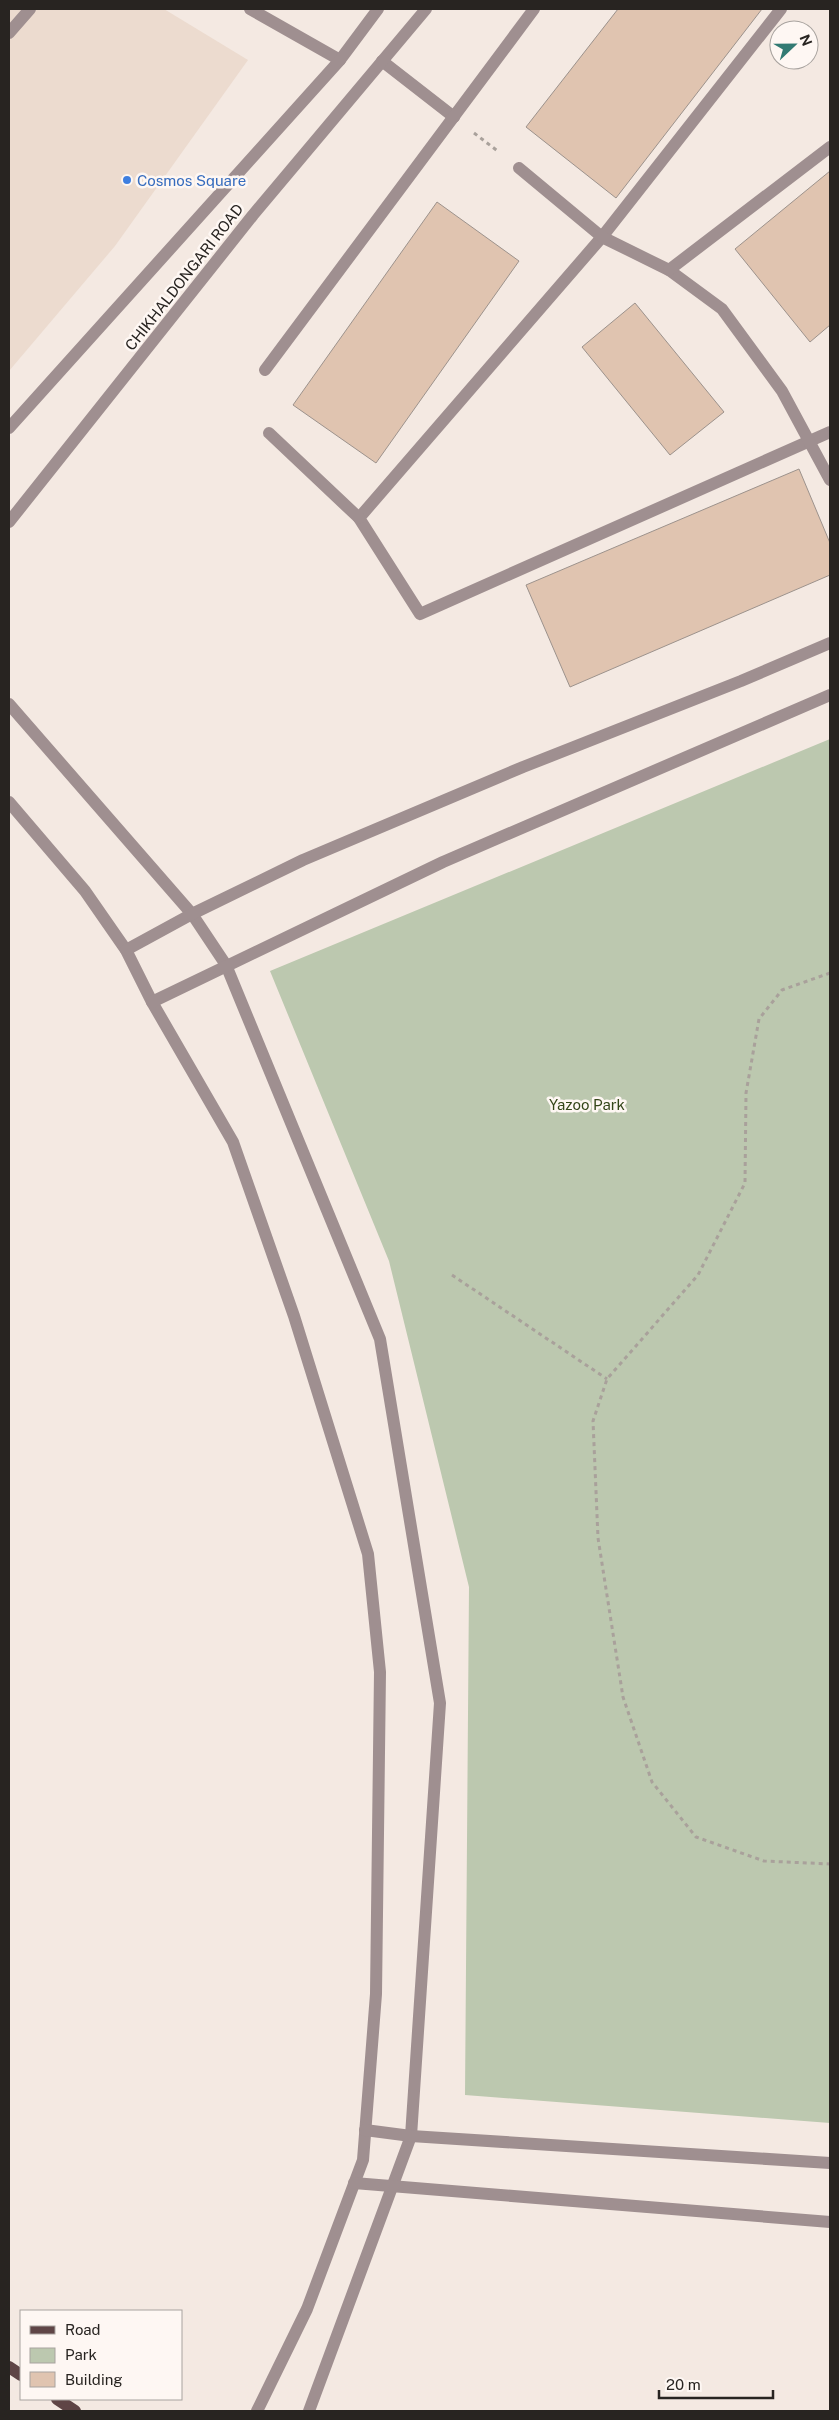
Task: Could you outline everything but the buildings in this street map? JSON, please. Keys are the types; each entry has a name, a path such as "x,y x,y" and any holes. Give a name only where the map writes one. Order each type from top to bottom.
{"main road":[{"path":"9,2367 20,2374"},
{"path":"58,2400 75,2411"}],"street":[{"path":"9,34 30,9"},
{"path":"250,9 340,60"},
{"name":"CHIKHALDONGARI ROAD","path":"9,522 253,215 426,9"},
{"path":"265,370 534,9"},
{"path":"359,518 602,237 781,9"},
{"name":"CHIKHALDONGARI ROAD","path":"9,428 340,60 375,10"},
{"path":"382,61 454,117"},
{"path":"669,270 830,147"},
{"path":"519,168 602,237 669,270 722,309 782,391 830,480"},
{"path":"269,433 359,518 420,614 830,432"},
{"path":"126,950 192,914 303,860 523,767 741,681 830,642"},
{"path":"152,1002 443,862 830,695"},
{"path":"9,704 192,914 226,965 380,1339 440,1703 411,2136 310,2411"},
{"path":"9,802 85,891 126,950 152,1002 232,1142 294,1316 368,1554 380,1672 376,1994 363,2160 307,2309 257,2411"},
{"path":"366,2130 411,2136 830,2163"},
{"path":"354,2183 392,2188 830,2222"}],"path":[{"path":"454,117 519,168"},
{"path":"830,973 782,990 759,1019 746,1093 745,1183 698,1275 608,1379 593,1421 598,1538 623,1697 652,1782 696,1837 764,1861 830,1864"},
{"path":"452,1275 608,1379"}],"shaded area":[{"name":"Cosmos Square","path":"9,9 164,9 248,60 115,246 9,371"}],"green space":[{"name":"Yazoo Park","path":"830,739 830,2123 465,2095 469,1587 389,1261 270,971"}],"place":[{"name":"Cosmos Square","path":"127,180"}]}
